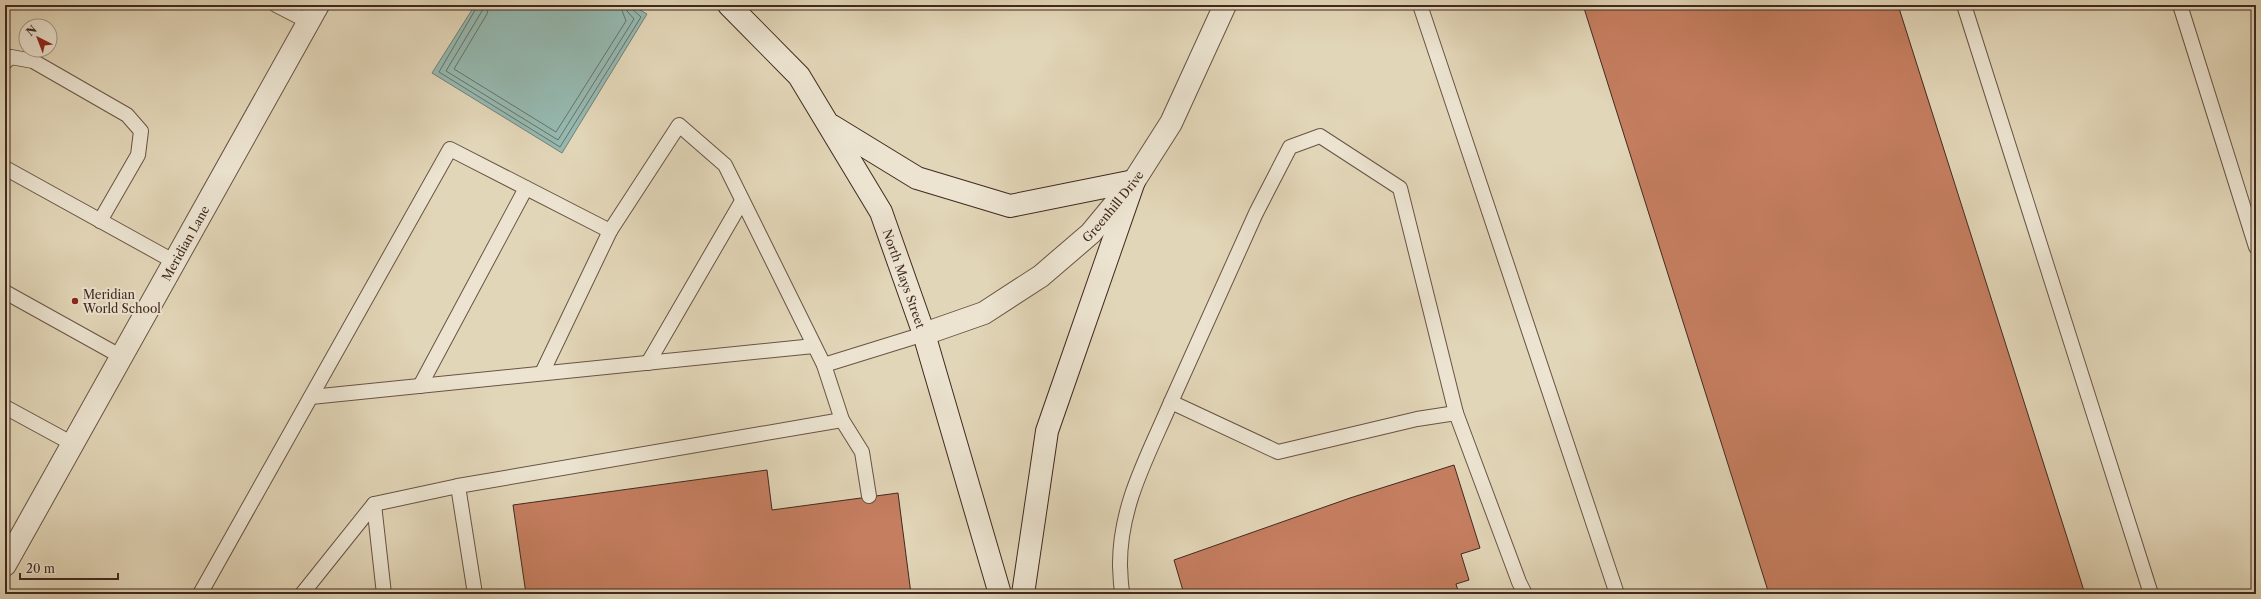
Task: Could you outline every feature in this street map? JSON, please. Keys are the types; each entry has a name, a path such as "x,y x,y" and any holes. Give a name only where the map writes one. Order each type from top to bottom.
{"main road":[{"name":"North Mays Street","path":"729,5 799,76 881,212 924,334 1000,594"},
{"name":"Greenhill Drive","path":"924,334 984,313 1042,276 1091,233 1134,181 1171,123 1225,5"},
{"name":"Meridian Lane","path":"5,565 313,13"},
{"path":"829,125 917,178 1010,206 1134,181"},
{"path":"1023,594 1047,431 1134,181"}],"lane":[{"path":"276,5 313,13"},
{"path":"1420,5 1617,594"},
{"path":"1964,5 2150,594"},
{"path":"2180,5 2256,247"},
{"path":"5,62 11,57 33,62 126,115 141,131 138,155 100,221"},
{"path":"542,373 610,231 679,125 725,165 824,366 842,420 862,452 869,496"},
{"path":"1122,594 1120,549 1127,505 1146,455 1155,441 1256,213 1290,147 1320,136 1400,188 1456,413 1519,582 1526,594"},
{"path":"200,594 450,149 610,231"},
{"path":"5,168 175,262"},
{"path":"420,386 526,188"},
{"path":"648,363 742,201"},
{"path":"5,292 122,357"},
{"path":"824,366 924,334"},
{"path":"311,397 814,346"},
{"path":"1171,402 1278,452 1417,419 1456,413"},
{"path":"5,407 72,444"},
{"path":"302,594 374,504 458,486 842,420"},
{"path":"458,486 475,594"},
{"path":"374,504 384,594"}],"water":[{"path":"475,5 632,5 647,14 562,153 432,73"}],"building":[{"path":"1583,5 1898,5 2085,594 1769,594"},
{"path":"1454,465 1480,548 1461,554 1469,580 1456,584 1459,594 1184,594 1174,560 1350,498"},
{"path":"767,470 772,510 898,493 911,594 526,594 513,505"}],"place":[{"name":"Meridian World School","path":"75,301"}]}
